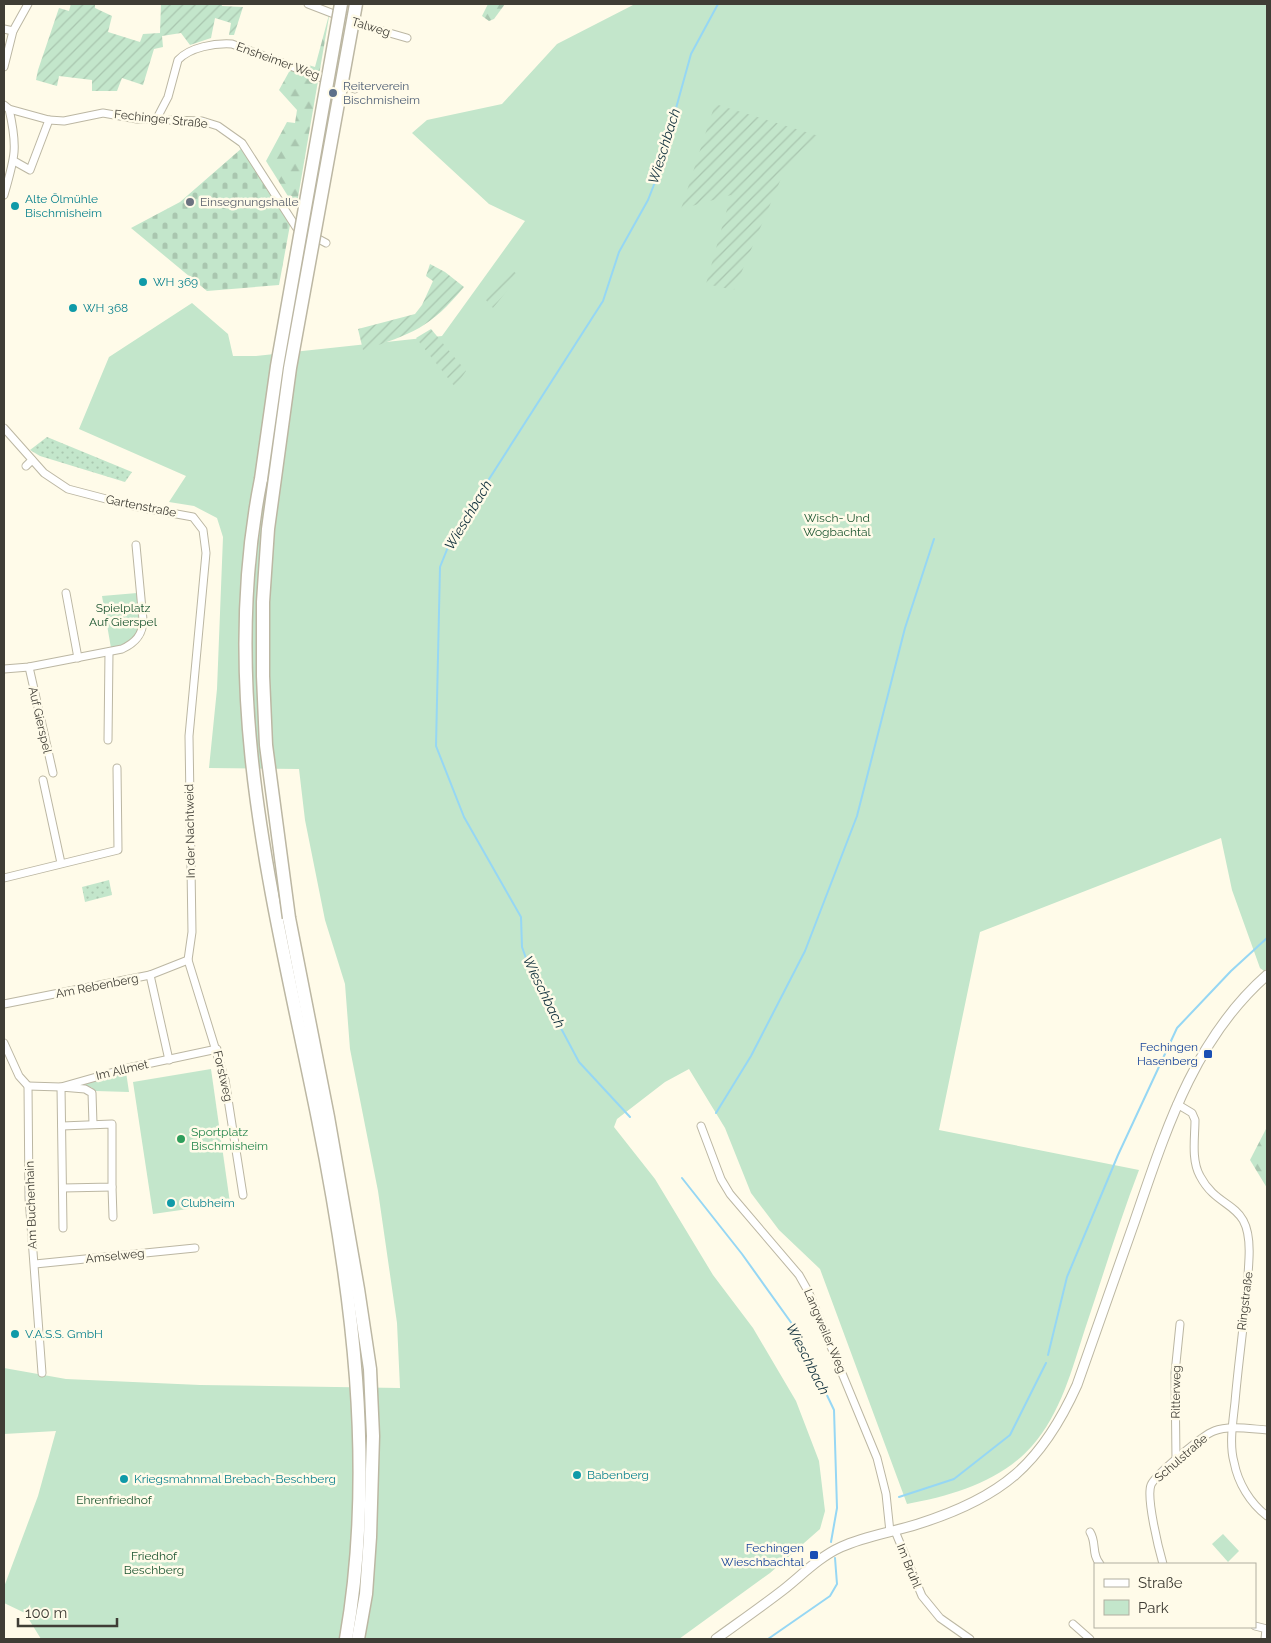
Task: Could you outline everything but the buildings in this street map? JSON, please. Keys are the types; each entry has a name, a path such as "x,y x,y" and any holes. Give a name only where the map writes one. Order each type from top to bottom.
{"highway":[{"path":"341,4 277,366 261,479 252,526 245,608 244,674 249,746 258,816 297,988 358,1290 370,1369 373,1436 370,1537 366,1594 358,1639"},
{"path":"346,1639 354,1594 359,1538 359,1436 355,1371 346,1290 297,988 290,918 266,745 263,676 263,602 268,529 290,368 356,4"}],"main road":[{"path":"716,1639 824,1556 856,1542 956,1510 988,1495 1023,1470 1048,1438 1077,1385 1177,1104 1191,1072 1218,1029 1236,1006 1267,975"}],"street":[{"path":"4,67 13,31 28,4"},
{"name":"Talweg","path":"308,4 365,26 407,38"},
{"path":"4,29 13,31"},
{"name":"Ensheimer Weg","path":"156,120 168,97 178,60 182,56 221,43 232,44 355,89"},
{"path":"4,196 14,162 16,139 6,107"},
{"name":"Fechinger Straße","path":"6,107 49,120 64,121 102,113 156,120 209,122 230,133 246,149 296,227 326,243"},
{"path":"14,162 30,170 49,120"},
{"name":"Gartenstraße","path":"4,428 32,460 53,480 68,489 133,506 182,513 193,517 200,525 205,538 206,553 193,702"},
{"path":"26,466 32,460"},
{"path":"4,669 109,652 122,649 134,643 143,625 136,545"},
{"path":"66,594 78,658"},
{"path":"108,740 109,652"},
{"name":"Auf Gierspel","path":"28,666 53,773"},
{"name":"In der Nachtweid","path":"188,960 192,932 188,767 193,702"},
{"path":"4,878 118,850 117,768"},
{"path":"43,780 61,863"},
{"name":"Am Rebenberg","path":"4,1004 150,975 188,960"},
{"name":"Forstweg","path":"188,960 227,1090 243,1195"},
{"path":"150,975 169,1060"},
{"path":"4,1043 19,1076 28,1086"},
{"name":"Im Allmet","path":"28,1086 61,1087 94,1077 216,1049"},
{"name":"Am Buchenhain","path":"28,1086 29,1198 42,1373"},
{"path":"63,1228 61,1087 85,1089 92,1094 93,1124"},
{"name":"Ringstraße","path":"1177,1104 1192,1113 1195,1120 1195,1166 1200,1176 1212,1191 1237,1211 1248,1228 1250,1260 1232,1428 1233,1462 1244,1491 1267,1516"},
{"path":"62,1126 112,1124 112,1217"},
{"name":"Langweiler Weg","path":"701,1126 721,1179 730,1194 799,1275 808,1291 877,1458 884,1484 892,1532"},
{"path":"63,1188 112,1186"},
{"name":"Amselweg","path":"35,1264 195,1248"},
{"name":"Ritterweg","path":"1176,1459 1175,1373 1180,1324"},
{"name":"Schulstraße","path":"1163,1563 1154,1522 1150,1492 1151,1484 1176,1459 1215,1430 1232,1428 1267,1430"},
{"name":"Im Brühl","path":"892,1532 922,1596 940,1618 970,1639"},
{"path":"1090,1532 1095,1541 1094,1553 1099,1563"},
{"path":"1073,1624 1090,1639"},
{"path":"1265,1639 1266,1630"}],"green space":[{"path":"71,4 95,4 95,8 112,16 108,32 140,42 143,34 160,33 161,4 222,4 222,6 243,7 234,35 229,35 231,23 215,18 211,38 190,45 181,33 162,36 163,47 154,49 143,85 122,78 117,91 92,91 92,80 59,76 57,86 36,80 59,8 69,11"},
{"path":"488,4 505,4 494,19 489,21 482,16"},
{"name":"Wisch- Und Wogbachtal","path":"635,4 1267,4 1267,968 1264,971 1260,968 1232,890 1221,838 980,932 939,1130 1139,1170 1070,1375 1058,1405 1051,1419 1032,1446 1006,1469 991,1478 958,1491 907,1504 820,1269 779,1230 751,1193 725,1128 689,1069 665,1082 617,1119 614,1127 655,1179 713,1275 753,1328 796,1401 819,1461 825,1511 820,1529 770,1573 679,1639 41,1639 25,1613 4,1603 4,1587 38,1496 56,1431 4,1434 4,1368 66,1379 200,1385 400,1388 397,1323 378,1191 350,1049 345,984 325,920 305,820 299,769 209,768 217,689 223,537 217,518 194,506 169,502 186,476 79,429 109,357 192,303 228,334 233,356 256,356 442,336 525,221 489,204 412,133 427,120 502,104 557,44"},
{"path":"330,11 296,209 266,161 287,122 295,123 297,110 279,90 295,61 315,67"},
{"path":"715,104 822,137 786,167 734,290 706,284 731,195 681,209"},
{"path":"242,148 290,225 279,285 207,291 131,228 180,202"},
{"path":"430,264 445,272 464,287 441,312 419,328 408,334 363,350 358,329 415,314 422,305 433,281 426,276"},
{"path":"510,268 519,276 493,308 484,298"},
{"path":"431,329 466,371 455,387 416,338"},
{"path":"47,437 132,472 125,482 40,456 30,450"},
{"name":"Spielplatz Auf Gierspel","path":"137,593 139,621 135,635 122,645 111,648 102,596"},
{"path":"109,880 112,895 85,902 82,887"},
{"name":"Sportplatz Bischmisheim","path":"211,1069 230,1203 153,1214 133,1082"},
{"path":"126,1072 129,1092 96,1091 91,1087 81,1086 80,1082"},
{"path":"1267,1127 1267,1188 1250,1160"},
{"path":"1223,1534 1239,1551 1228,1562 1212,1544"}],"waterway":[{"name":"Wieschbach","path":"630,1117 579,1062 531,972 522,947 521,917 464,817 436,746 440,567 452,537 603,301 619,252 648,200 657,177 691,54 718,4"},
{"path":"716,1113 751,1056 805,951 857,816 905,628 934,539"},
{"path":"1048,1355 1067,1277 1118,1155 1177,1028 1231,971 1267,938"},
{"name":"Wieschbach","path":"682,1178 742,1254 795,1328 834,1410 837,1508 831,1542"},
{"path":"899,1497 954,1479 1010,1435 1046,1363"},
{"name":"Wieschbach","path":"768,1639 830,1596 837,1584 835,1558"}],"place":[{"name":"Reiterverein Bischmisheim","path":"333,93"},
{"name":"Einsegnungshalle","path":"190,202"},
{"name":"Alte Ölmühle Bischmisheim","path":"15,206"},
{"name":"WH 369","path":"143,282"},
{"name":"WH 368","path":"73,308"},
{"name":"Fechingen Hasenberg","path":"1208,1054"},
{"name":"Sportplatz Bischmisheim","path":"181,1139"},
{"name":"Clubheim","path":"171,1203"},
{"name":"V.A.S.S. GmbH","path":"15,1334"},
{"name":"Babenberg","path":"577,1475"},
{"name":"Kriegsmahnmal Brebach-Beschberg","path":"124,1479"},
{"name":"Fechingen Wieschbachtal","path":"814,1555"}],"park label":[{"name":"Ehrenfriedhof","path":"114,1500"},
{"name":"Friedhof Beschberg","path":"154,1563"}]}
